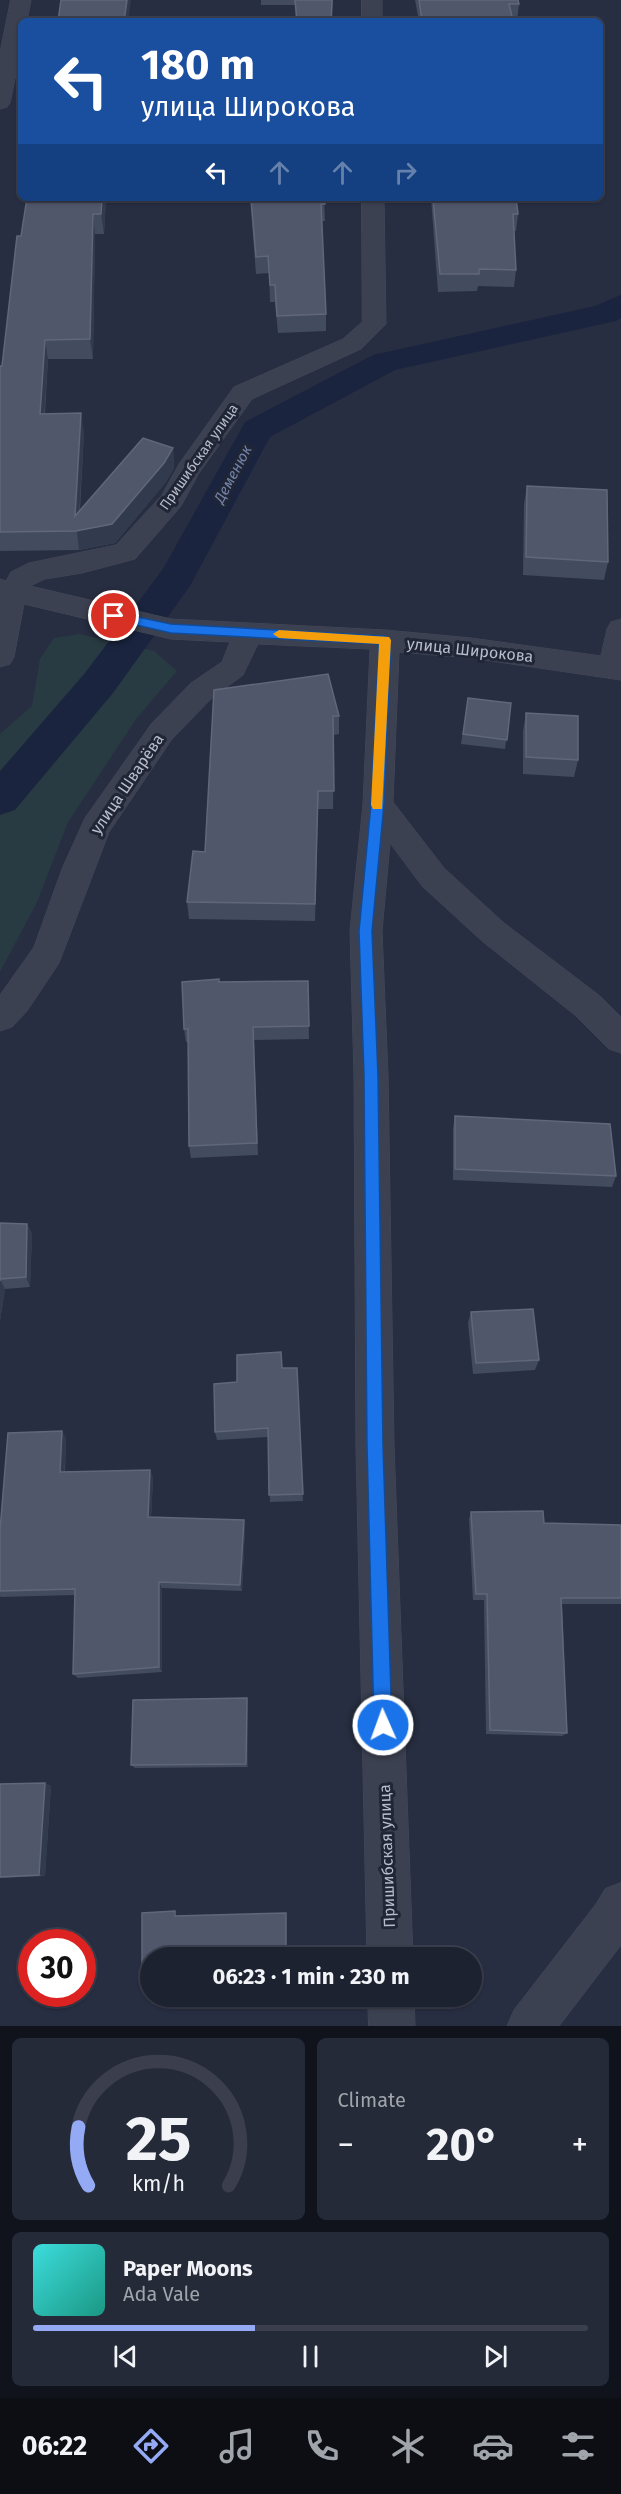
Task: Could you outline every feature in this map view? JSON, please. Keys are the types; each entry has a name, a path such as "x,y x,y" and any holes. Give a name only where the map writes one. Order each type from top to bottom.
{"street":[{"path":"0,103 21,0"},
{"path":"372,0 372,18"},
{"name":"Пришибская улица","path":"6,590 39,570 125,552 172,500 188,470 243,393 352,344 374,324 373,201"},
{"path":"95,612 85,601 83,590 86,574 98,559"},
{"path":"0,657 6,590"},
{"name":"улица Широкова","path":"6,590 171,629 385,640 471,648 617,668"},
{"path":"617,668 621,630"},
{"name":"улица Шварёва","path":"0,1017 15,1002 48,954 78,869 96,827 162,731 201,691 233,668 248,633"},
{"name":"Пришибская улица","path":"385,640 378,804 366,931 371,1075 375,1445 390,1947"},
{"path":"378,804 433,877 493,932 588,1006 621,1039"},
{"path":"530,2026 612,1920 621,1905"},
{"path":"391,2007 392,2026"}],"shaded area":[{"path":"79,634 154,651 177,671 136,719 68,822 37,902 0,972 0,734 32,706 40,659 54,638"}],"building":[{"path":"61,0 127,0 124,18 58,18"},
{"path":"295,0 332,0 331,18 297,18"},
{"path":"419,0 518,0 519,4 509,4 512,18 422,18"},
{"path":"27,201 102,201 101,214 93,214 90,339 45,340 40,414 81,413 75,516 143,438 173,448 164,463 112,524 76,531 0,532 0,366 2,366 17,236 21,236"},
{"path":"251,201 324,201 325,204 321,204 326,314 277,316 275,285 270,285 268,256 256,257"},
{"path":"433,201 516,201 518,214 513,214 516,270 479,269 479,274 440,274"},
{"path":"527,486 607,490 608,562 526,557"},
{"path":"328,674 339,716 333,716 334,791 318,791 315,904 187,902 193,851 205,852 214,690"},
{"path":"468,698 511,703 507,740 463,734"},
{"path":"526,713 578,716 578,760 526,757"},
{"path":"219,979 219,982 308,981 309,1026 253,1027 257,1143 189,1146 188,1029 184,1029 182,982"},
{"path":"455,1116 610,1124 616,1176 455,1169"},
{"path":"0,1223 27,1224 26,1277 0,1279"},
{"path":"533,1309 539,1360 476,1363 471,1312"},
{"path":"281,1352 282,1368 297,1368 303,1494 269,1495 268,1428 215,1432 214,1384 237,1382 237,1355"},
{"path":"62,1431 60,1472 150,1470 148,1517 244,1520 240,1585 159,1582 159,1667 73,1674 75,1589 0,1591 0,1530 8,1433"},
{"path":"543,1511 544,1523 621,1525 621,1598 561,1598 567,1733 490,1730 487,1594 476,1594 471,1512"},
{"path":"247,1698 246,1764 131,1765 133,1700"},
{"path":"45,1783 39,1875 0,1877 0,1784"},
{"path":"175,1911 175,1916 286,1913 286,1947 142,1947 142,1913"}],"waterway":[{"name":"Деменюк","path":"0,799 99,683 177,577 257,430 385,362 605,314 621,305"}],"slow traffic":[{"path":"279,634 385,640 378,805"}],"route":[{"path":"114,616 171,629 385,640 378,804 366,931 371,1075 375,1445 383,1725"}]}
